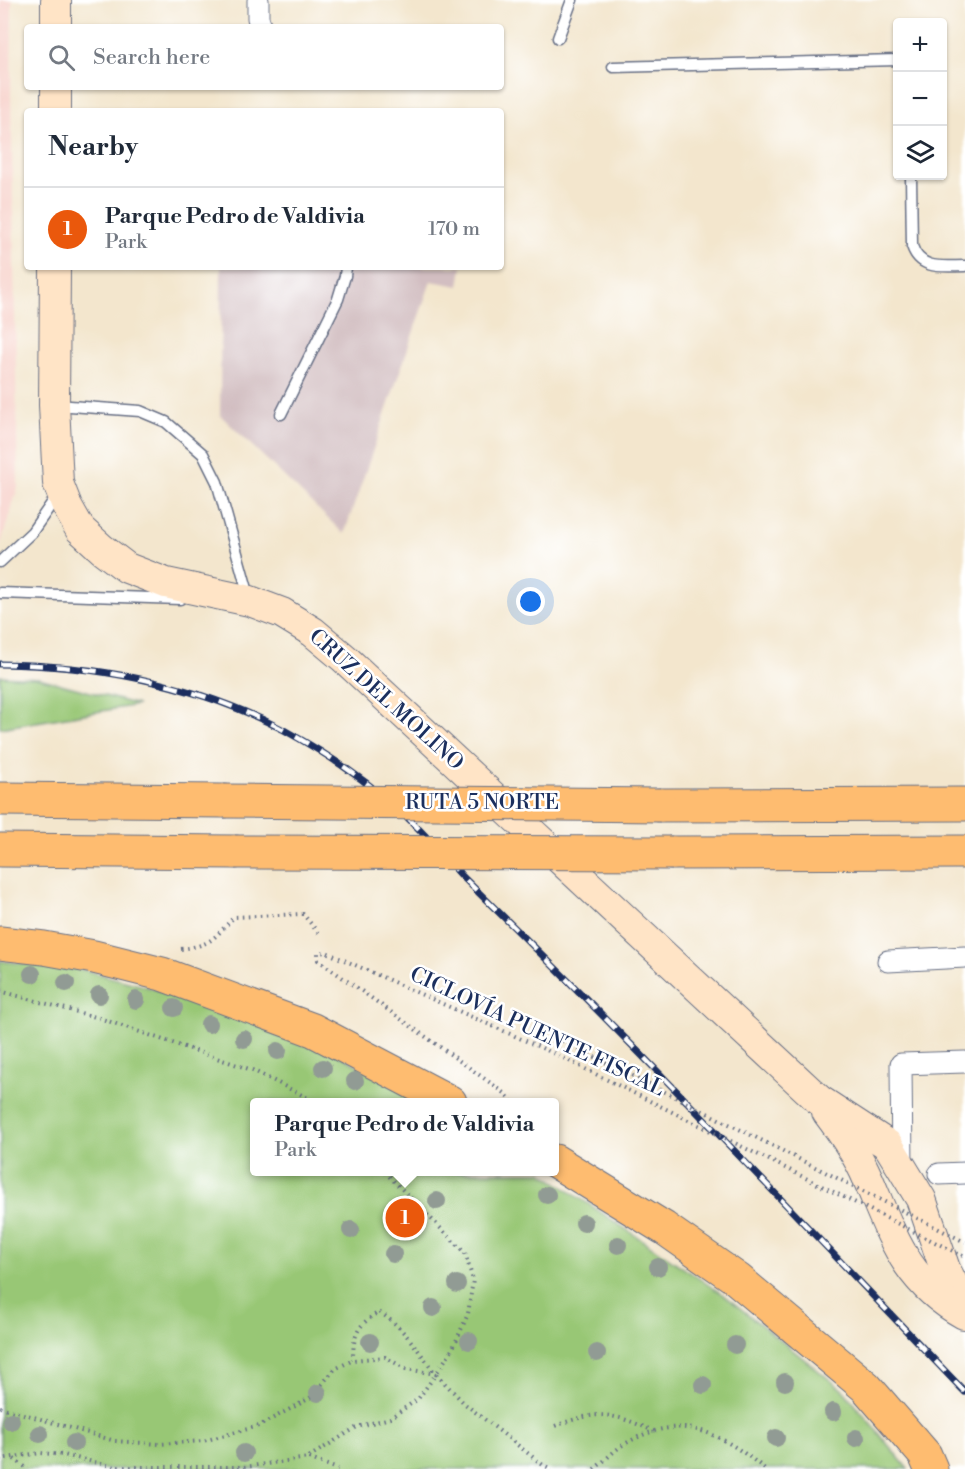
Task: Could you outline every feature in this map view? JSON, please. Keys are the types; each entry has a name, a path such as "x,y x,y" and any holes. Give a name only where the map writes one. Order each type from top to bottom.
{"highway":[{"name":"RUTA 5 NORTE","path":"0,799 660,805 965,804"},
{"path":"0,850 965,852"},
{"path":"0,944 44,948 162,974 313,1030 442,1098"},
{"path":"559,1163 663,1228 737,1279 866,1387 925,1455 930,1469"}],"street":[{"path":"56,0 56,24"},
{"path":"258,0 260,24"},
{"path":"56,90 56,108"},
{"name":"CRUZ DEL MOLINO","path":"55,270 54,405 58,483 67,506 80,529 127,568 166,583 250,601 282,613 313,632 344,658 819,1100 888,1145 921,1199 945,1269 965,1306"},
{"path":"888,961 965,957"},
{"path":"902,1168 901,1065 965,1062"},
{"name":"CRUZ DEL MOLINO","path":"819,1100 856,1155 885,1224 904,1258 925,1284 945,1302 965,1315"},
{"path":"939,1174 965,1173"}],"lane":[{"path":"558,38 572,0"},
{"path":"613,67 893,60"},
{"path":"911,180 912,246 915,253 924,264 931,266 965,266"},
{"path":"281,414 338,299 346,270"},
{"path":"0,593 250,601 217,482 203,454 166,422 140,411 54,405"},
{"path":"0,562 32,531 60,490"}],"path":[{"path":"180,949 200,946 211,940 234,917 303,914 320,935"},
{"name":"CICLOVÍA PUENTE FISCAL","path":"509,1098 318,960 318,953 326,951 553,1053 965,1257"},
{"path":"0,991 99,1018 252,1070 307,1098"},
{"path":"557,1038 965,1242"},
{"path":"0,1459 40,1453 64,1455 115,1467 244,1467 308,1458 357,1427 390,1418 418,1399 453,1348 468,1314 473,1280 465,1253 389,1176"},
{"path":"353,1360 353,1341 365,1320 379,1312 394,1321 404,1331 436,1374 465,1404 543,1465 552,1469"},
{"path":"0,1407 115,1440 159,1444 203,1441 259,1426 310,1398 335,1369 353,1360 385,1357 406,1369 436,1374"},
{"path":"555,1426 581,1416 608,1414 655,1431"},
{"path":"594,1469 621,1446 666,1427 704,1430 739,1448 765,1469"},
{"path":"14,1458 28,1469"},
{"path":"308,1458 338,1469"}],"shaded area":[{"path":"0,0 12,0 11,95 18,487 0,546"},
{"path":"221,270 462,270 459,286 431,281 344,534 220,415"}],"green space":[{"path":"0,676 39,678 138,705 0,728"},
{"path":"0,961 84,970 158,990 312,1040 416,1098 250,1098 250,1176 547,1176 725,1296 844,1391 908,1469 0,1469"}],"railway":[{"path":"0,664 74,668 110,673 146,680 216,700 284,730 328,756 371,786 414,824 462,876 640,1053 965,1392"}],"place":[{"name":"Parque Pedro de Valdivia","path":"405,1218"}]}
